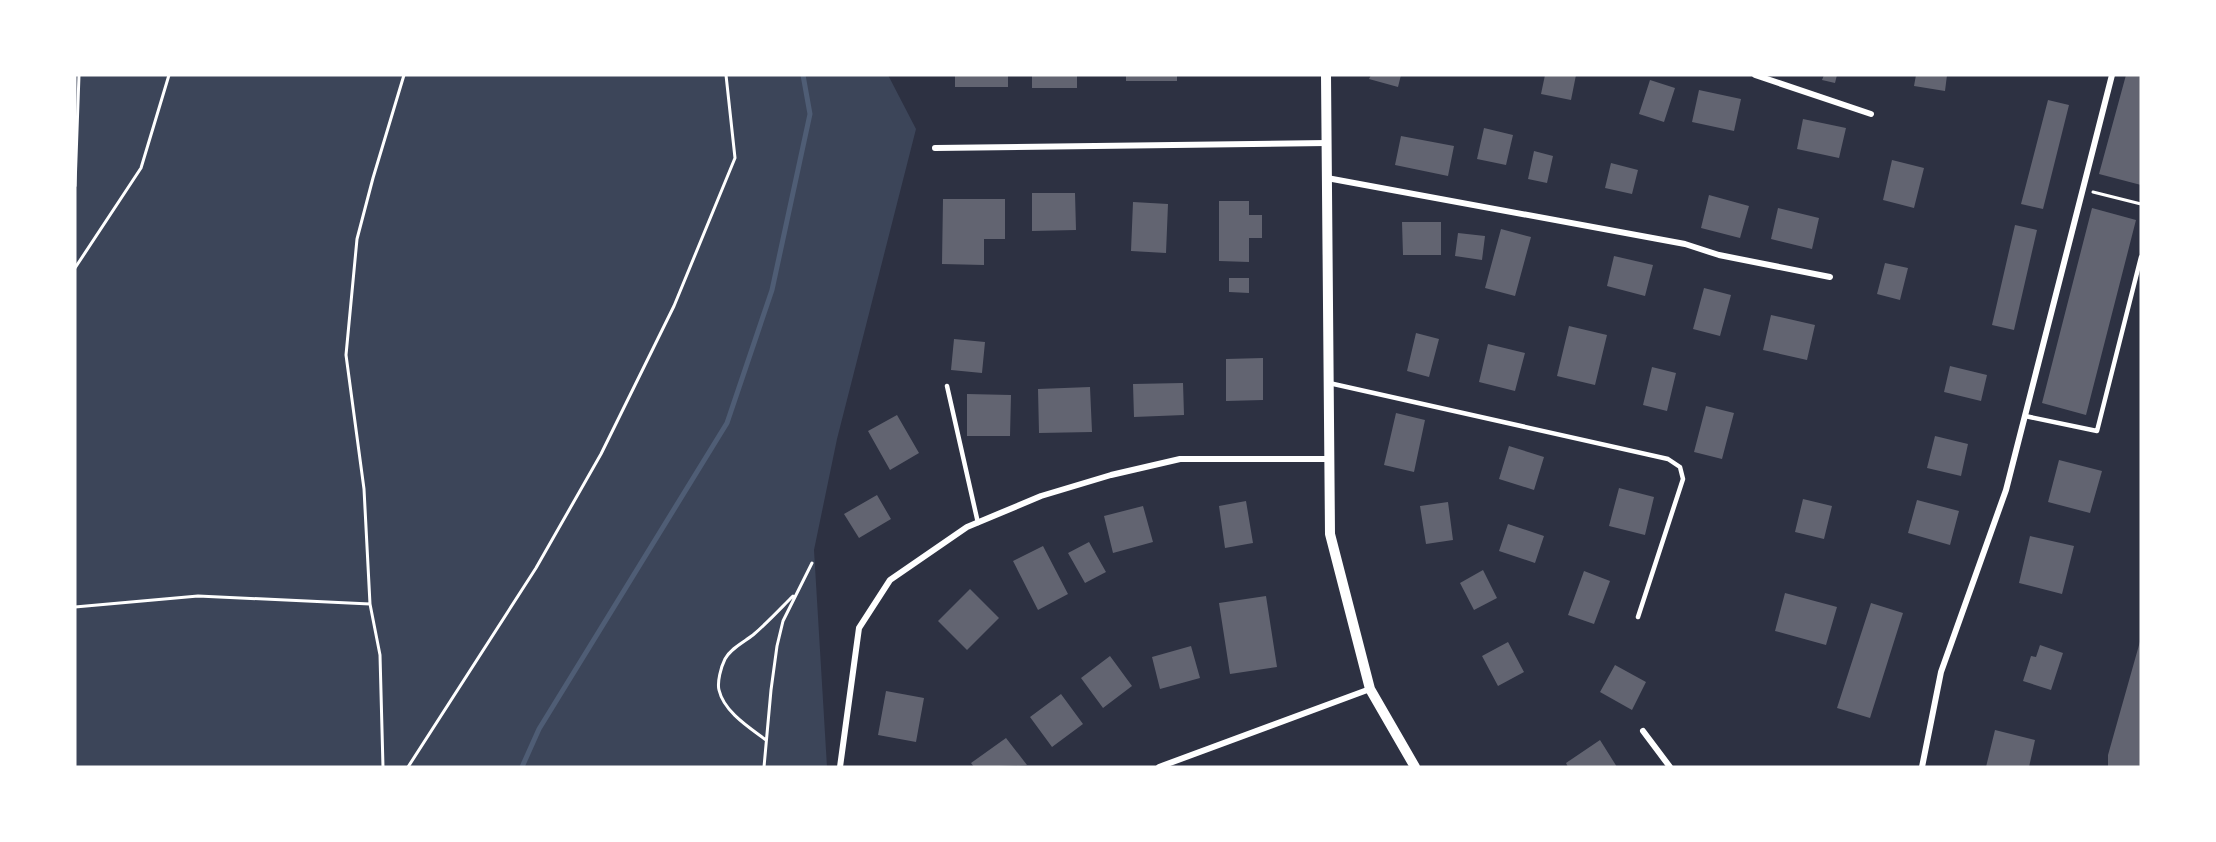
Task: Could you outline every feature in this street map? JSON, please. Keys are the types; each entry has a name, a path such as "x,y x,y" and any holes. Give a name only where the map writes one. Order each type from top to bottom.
{"street":[{"path":"1326,75 1330,534 1370,689 1415,767"},
{"path":"1755,75 1871,114"},
{"path":"1922,767 1941,672 2006,490 2112,75"},
{"path":"935,148 1327,143"},
{"path":"1327,178 1685,244 1719,255 1830,277"},
{"path":"840,767 860,628 890,580 967,527 1041,496 1112,475 1180,459 1329,459"},
{"path":"1159,767 1370,689"},
{"path":"1643,731 1670,767"}],"lane":[{"path":"2025,416 2097,431 2141,257"},
{"path":"1329,383 1668,459 1680,467 1683,479 1638,617"},
{"path":"947,386 978,523"}],"path":[{"path":"75,186 79,75"},
{"path":"75,268 141,168 169,75"},
{"path":"383,767 380,655 370,604 364,489 346,355 357,239 404,75"},
{"path":"408,767 542,557 601,454 674,306 735,158 726,75"},
{"path":"2091,191 2141,204"},
{"path":"764,767 777,646 783,621 812,562"},
{"path":"766,740 735,715 725,702 719,690 720,676 726,658 735,647 753,634 796,593"},
{"path":"75,607 198,596 370,604"}],"shaded area":[{"path":"75,75 888,75 916,129 837,439 814,550 827,767 75,767"}],"building":[{"path":"955,75 1008,75 1008,87 955,87"},
{"path":"1032,75 1077,75 1077,88 1032,88"},
{"path":"1126,75 1177,75 1177,81 1126,81"},
{"path":"1371,75 1401,75 1398,87 1369,79"},
{"path":"1545,75 1576,75 1571,100 1541,94"},
{"path":"1824,75 1837,75 1835,83 1822,80"},
{"path":"1916,75 1947,75 1945,91 1914,86"},
{"path":"2126,75 2141,75 2141,185 2099,174"},
{"path":"1650,80 1675,88 1664,122 1639,114"},
{"path":"1699,90 1741,99 1734,131 1692,122"},
{"path":"2048,100 2069,105 2043,209 2021,204"},
{"path":"1803,119 1846,128 1839,158 1797,149"},
{"path":"1484,128 1513,135 1506,165 1477,159"},
{"path":"1401,136 1454,146 1448,176 1395,165"},
{"path":"1534,151 1553,156 1547,183 1528,179"},
{"path":"1892,160 1924,168 1914,208 1883,200"},
{"path":"1611,163 1638,170 1632,194 1605,188"},
{"path":"1032,193 1075,193 1076,230 1032,231"},
{"path":"1709,195 1749,206 1740,238 1701,228"},
{"path":"943,199 1005,199 1005,239 984,239 984,265 942,264"},
{"path":"1219,201 1249,201 1249,215 1262,215 1262,238 1249,238 1249,262 1219,261"},
{"path":"1133,202 1168,204 1166,253 1131,251"},
{"path":"1778,208 1819,218 1812,249 1771,239"},
{"path":"2092,208 2136,220 2086,415 2042,403"},
{"path":"1402,222 1441,222 1441,255 1403,255"},
{"path":"2015,225 2037,230 2014,330 1992,325"},
{"path":"1501,229 1531,237 1515,296 1485,288"},
{"path":"1458,233 1485,236 1482,260 1455,256"},
{"path":"1614,256 1653,265 1645,296 1607,286"},
{"path":"1885,263 1908,268 1900,300 1877,294"},
{"path":"1229,278 1249,278 1249,293 1229,292"},
{"path":"1704,288 1731,295 1720,336 1693,329"},
{"path":"1771,315 1815,325 1807,360 1763,350"},
{"path":"1569,326 1607,335 1595,385 1557,376"},
{"path":"1416,333 1439,339 1429,377 1407,371"},
{"path":"954,339 985,342 982,373 951,370"},
{"path":"1488,344 1525,353 1515,391 1479,382"},
{"path":"1263,358 1263,400 1226,401 1226,359"},
{"path":"1950,366 1987,375 1981,401 1944,392"},
{"path":"1652,367 1676,373 1667,411 1643,405"},
{"path":"1183,383 1184,415 1134,417 1133,384"},
{"path":"1090,387 1092,432 1039,433 1038,389"},
{"path":"967,394 1011,395 1010,436 967,436"},
{"path":"1706,406 1734,413 1722,459 1694,452"},
{"path":"1396,413 1425,420 1414,472 1384,465"},
{"path":"897,415 919,453 890,470 868,431"},
{"path":"1935,436 1968,444 1961,476 1927,468"},
{"path":"1509,446 1544,457 1534,490 1499,479"},
{"path":"2059,460 2102,471 2090,513 2048,502"},
{"path":"1619,488 1654,497 1645,535 1609,526"},
{"path":"877,495 891,519 859,538 844,514"},
{"path":"1803,499 1832,506 1824,539 1795,532"},
{"path":"1917,500 1959,511 1950,545 1908,533"},
{"path":"1246,501 1253,543 1225,548 1219,506"},
{"path":"1448,502 1453,540 1426,544 1420,506"},
{"path":"1143,506 1153,542 1113,553 1104,516"},
{"path":"1508,524 1544,536 1535,563 1499,551"},
{"path":"2030,536 2074,546 2062,594 2019,583"},
{"path":"1089,542 1106,572 1085,583 1068,553"},
{"path":"1043,546 1068,594 1038,610 1013,561"},
{"path":"1483,570 1497,598 1474,610 1460,583"},
{"path":"1584,571 1610,581 1594,624 1568,615"},
{"path":"970,589 999,618 967,650 938,621"},
{"path":"1785,593 1837,607 1826,645 1775,631"},
{"path":"1266,596 1277,667 1230,674 1219,603"},
{"path":"1871,603 1903,613 1870,718 1837,708"},
{"path":"2141,638 2141,767 2108,767 2108,755"},
{"path":"1508,642 1524,672 1498,686 1482,656"},
{"path":"2040,645 2063,653 2051,690 2023,681 2031,656 2036,657"},
{"path":"1191,646 1200,678 1160,689 1152,657"},
{"path":"1110,656 1132,686 1103,708 1081,678"},
{"path":"1615,665 1646,682 1632,710 1600,692"},
{"path":"886,691 924,698 916,742 878,735"},
{"path":"1061,694 1083,724 1052,747 1030,717"},
{"path":"1995,730 2035,740 2029,767 1986,767"},
{"path":"1006,738 1027,765 974,767 971,763"},
{"path":"1600,740 1617,767 1568,767 1566,763"}],"waterway":[{"path":"522,767 539,729 727,423 772,290 810,114 803,75"}]}
